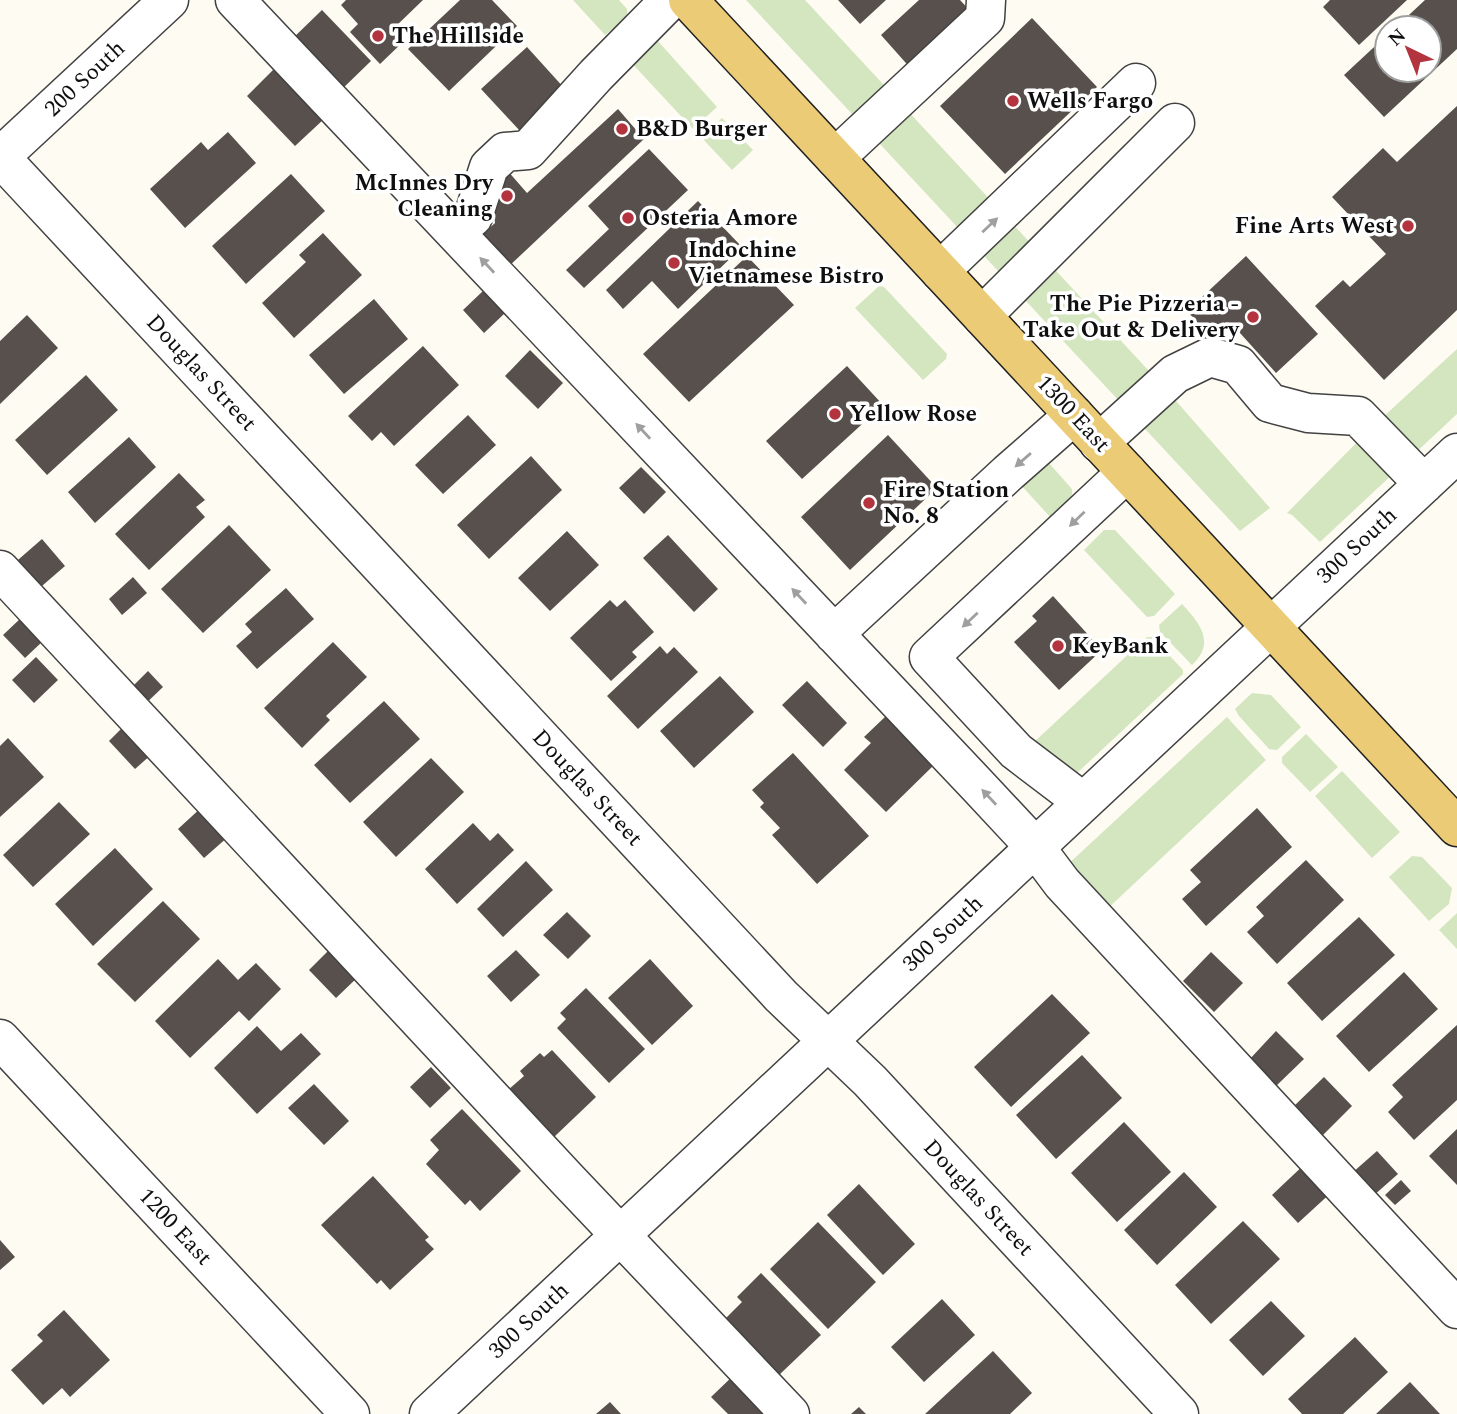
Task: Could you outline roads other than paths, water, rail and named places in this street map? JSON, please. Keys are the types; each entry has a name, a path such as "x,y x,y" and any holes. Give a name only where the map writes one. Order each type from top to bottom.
{"main road":[{"name":"1300 East","path":"688,0 1457,827"}],"street":[{"name":"200 South","path":"0,157 169,0"},
{"path":"235,0 1035,847 1062,883 1457,1309"},
{"path":"455,232 473,217 489,167 505,152 528,150 596,75 670,0"},
{"path":"835,158 985,18 986,0"},
{"path":"940,271 1136,83"},
{"path":"982,316 1175,123"},
{"name":"Douglas Street","path":"0,157 781,996 870,1081 1179,1414"},
{"path":"1100,443 1174,374 1210,357 1238,365 1270,403 1308,413 1358,416 1424,484"},
{"path":"834,634 1074,415"},
{"name":"300 South","path":"429,1414 1457,453"},
{"path":"1083,803 1016,751 929,657 1126,472"},
{"path":"0,570 790,1414"},
{"name":"1200 East","path":"0,1039 350,1414"}],"place":[{"name":"The Hillside","path":"378,36"},
{"name":"Wells Fargo","path":"1013,101"},
{"name":"B&D Burger","path":"622,129"},
{"name":"McInnes Dry Cleaning","path":"507,196"},
{"name":"Osteria Amore","path":"628,218"},
{"name":"Fine Arts West","path":"1408,226"},
{"name":"Indochine Vietnamese Bistro","path":"674,263"},
{"name":"The Pie Pizzeria - Take Out & Delivery","path":"1253,317"},
{"name":"Yellow Rose","path":"835,414"},
{"name":"Fire Station No. 8","path":"869,503"},
{"name":"KeyBank","path":"1058,646"}]}
